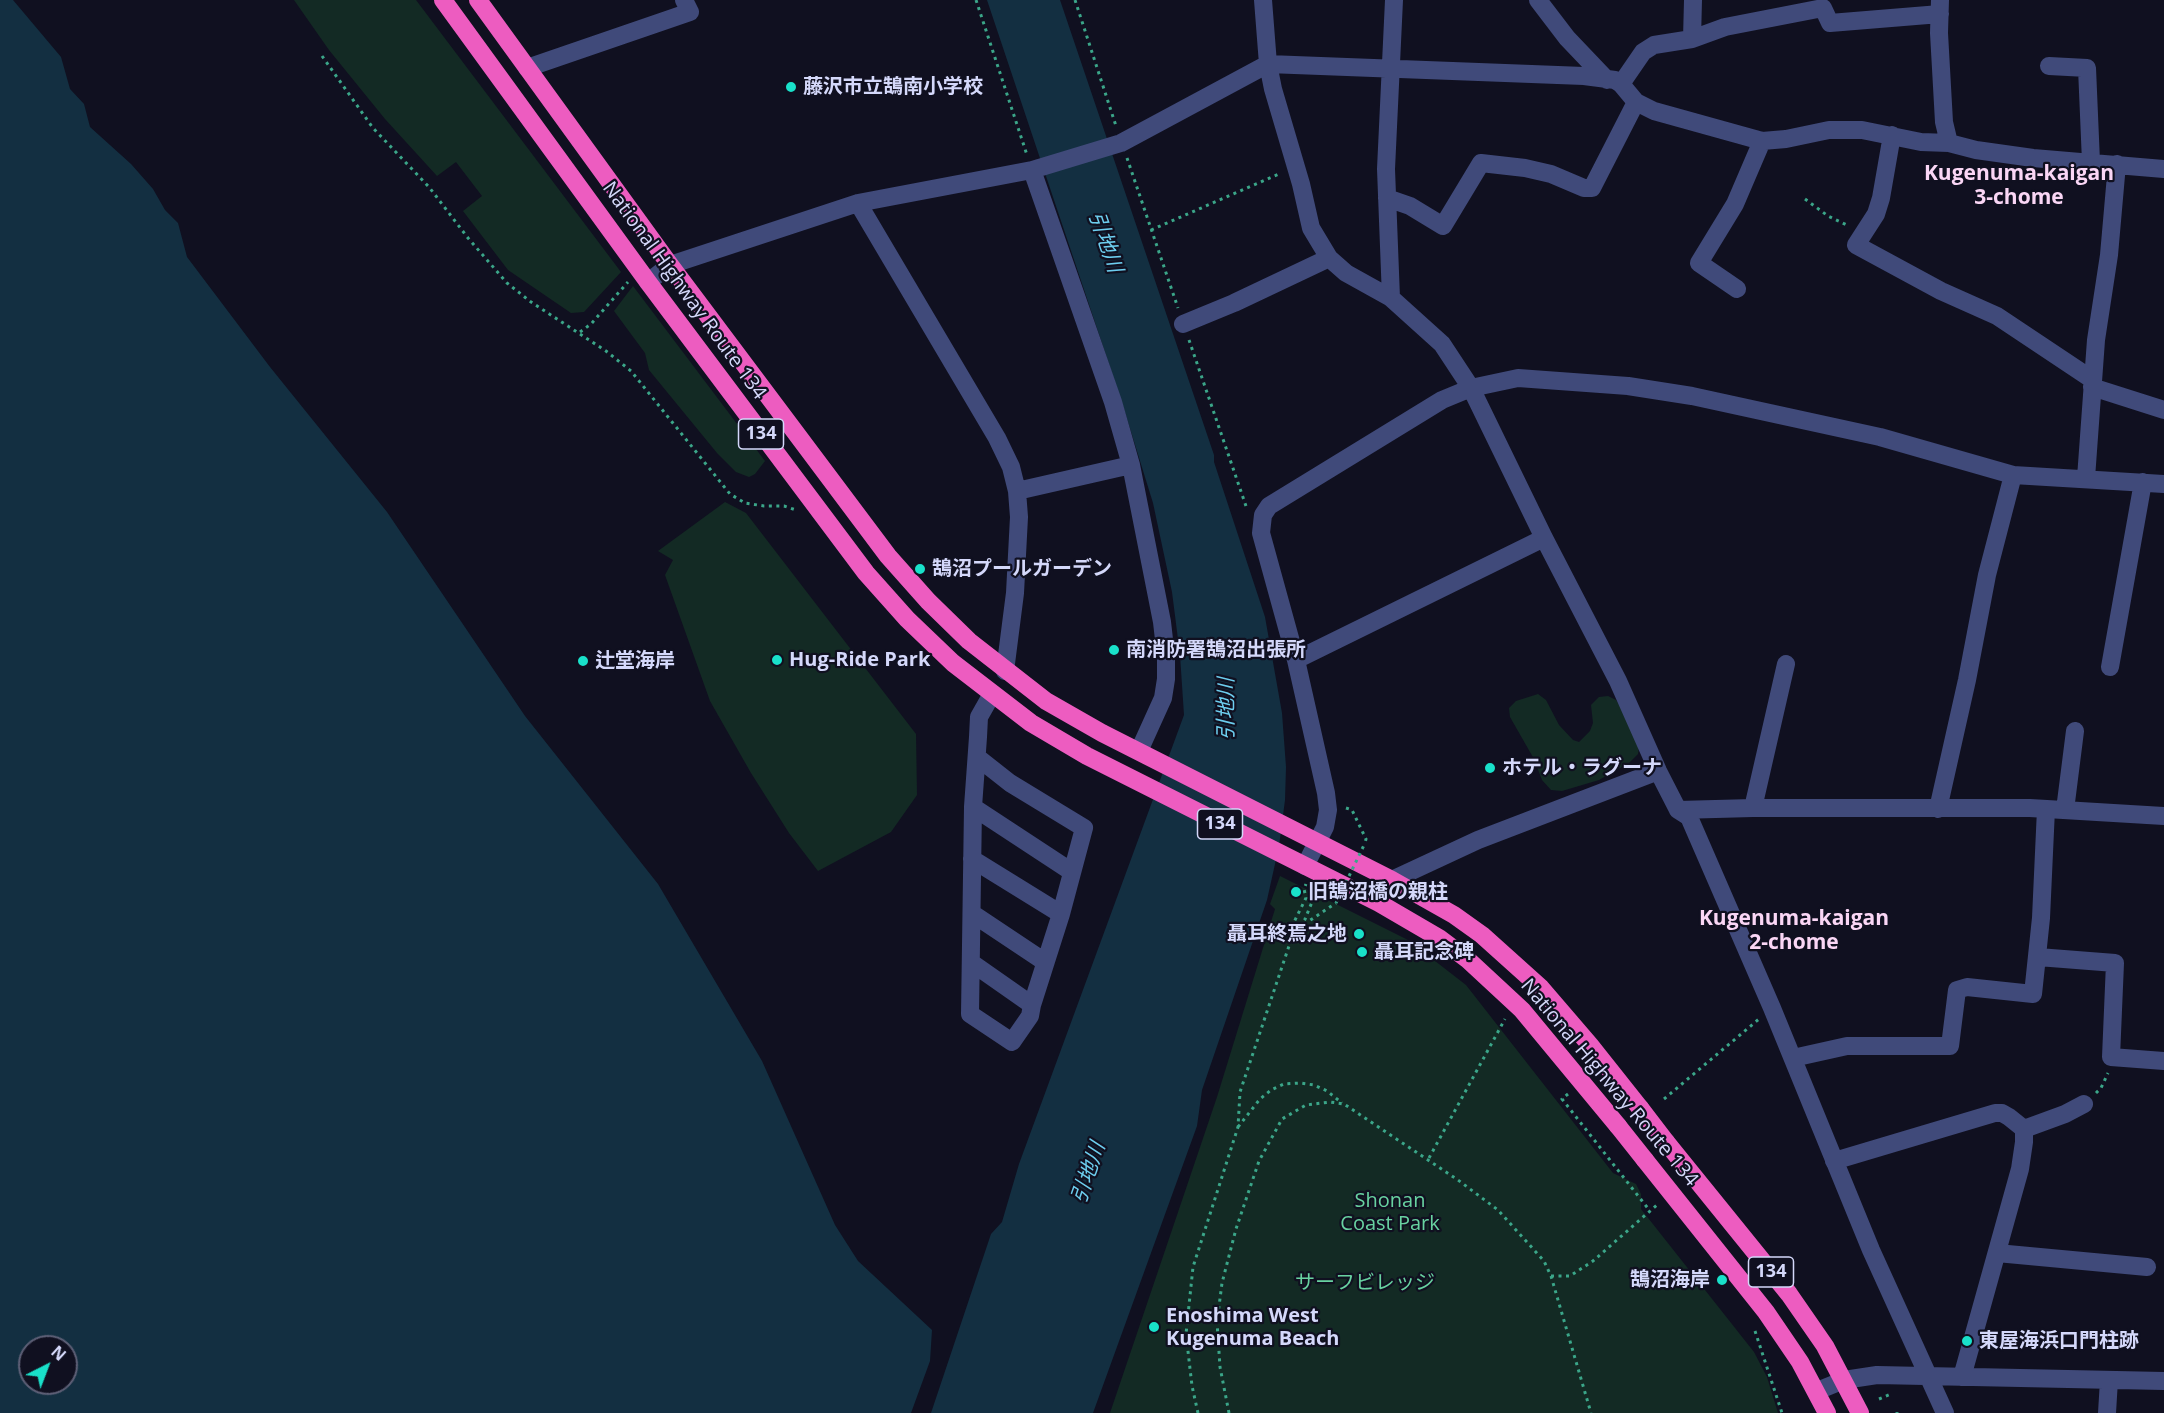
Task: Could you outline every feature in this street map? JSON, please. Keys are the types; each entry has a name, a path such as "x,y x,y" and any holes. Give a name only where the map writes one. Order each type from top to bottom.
{"highway":[{"name":"National Highway Route 134","path":"443,0 644,277 866,573 907,619 938,649 1031,723 1068,745 1287,857 1306,875 1399,914 1439,938 1467,959 1522,1010 1766,1312 1817,1391 1827,1413"},
{"name":"National Highway Route 134","path":"478,0 670,265 888,556 928,601 969,641 1046,701 1163,764 1392,880 1454,915 1512,960 1541,988 1590,1045 1789,1294 1825,1346 1860,1413"}],"street":[{"path":"527,68 690,12 684,0"},
{"path":"1263,0 1268,64 1311,228 1329,258 1346,273 1391,298 1442,344 1471,388 1544,538 1618,681 1658,771 1678,810 1689,817 1772,1008 1871,1250 1945,1413"},
{"path":"1391,298 1387,198 1394,0"},
{"path":"1538,0 1567,38 1636,102 1654,111 1762,141 1842,129 1863,130 1921,142 1949,143 1976,150 2033,158 2164,169"},
{"path":"1692,39 1693,0"},
{"path":"1614,82 1643,52 1654,45 1692,39 1725,27 1823,4 1830,22 1940,7 1944,122 1949,143"},
{"path":"644,277 670,265 858,203 1036,169 1117,144 1268,64 1584,76 1614,82"},
{"path":"2049,66 2087,68 2091,162"},
{"path":"1387,198 1410,206 1443,226 1480,163 1526,168 1551,174 1584,188 1592,188 1636,102"},
{"path":"1892,135 1876,214 1856,245 1941,291 1996,316 2093,383 2164,410"},
{"path":"1737,289 1699,263 1735,204 1762,141"},
{"path":"2086,478 2096,340 2109,255 2117,164"},
{"path":"1036,169 1113,402 1131,465 1162,622 1166,657 1163,698 1139,751"},
{"path":"858,203 997,438 1011,467 1017,491 1019,517 1015,593 1005,671"},
{"path":"1183,324 1234,303 1329,258"},
{"path":"1306,875 1327,819 1326,793 1296,660 1261,533 1263,515 1269,506 1442,400 1471,388 1518,378 1628,386 1692,396 1880,437 2013,474 2164,484"},
{"path":"1017,491 1131,465"},
{"path":"1938,809 1967,680 1987,575 2013,474"},
{"path":"2110,667 2143,482"},
{"path":"1296,660 1544,538"},
{"path":"1753,808 1786,664"},
{"path":"977,757 1010,783 1084,828 1061,915 1030,1016 1012,1042 970,1014 973,807 979,717 992,694"},
{"path":"2065,810 2075,731"},
{"path":"1392,880 1478,840 1658,771"},
{"path":"973,807 1072,872"},
{"path":"1793,1058 1847,1046 1950,1046 1957,990 1967,987 2033,994 2038,957 2046,809"},
{"path":"1678,810 2046,809 2164,816"},
{"path":"972,859 1061,915"},
{"path":"973,914 1045,962"},
{"path":"2038,957 2115,963 2111,1057 2164,1061"},
{"path":"972,963 1032,1005"},
{"path":"2024,1129 2065,1114 2084,1104"},
{"path":"1834,1161 1995,1113 2002,1113 2024,1129"},
{"path":"1962,1377 2020,1168 2024,1129"},
{"path":"1997,1253 2147,1267"},
{"path":"1817,1391 1844,1380 1877,1375 2164,1381"},
{"path":"2107,1413 2109,1380"}],"path":[{"path":"976,0 1036,169"},
{"path":"1075,0 1117,144"},
{"path":"322,56 373,128 429,187 468,238 507,283 531,302 580,332 631,371 730,494 745,503 784,506 798,511"},
{"path":"1152,230 1295,167"},
{"path":"1805,199 1828,216 1862,233"},
{"path":"580,332 591,324 631,278 644,277"},
{"path":"1318,889 1305,919 1310,921 1336,903 1365,843 1366,839 1352,810 1347,808 1344,810"},
{"path":"1198,1413 1192,1386 1186,1334 1189,1290 1198,1248 1238,1127 1240,1092 1292,937 1294,922 1306,897 1304,889 1306,875"},
{"path":"1664,1099 1772,1008"},
{"path":"1429,1159 1506,1018"},
{"path":"2084,1104 2101,1088 2111,1057"},
{"path":"1238,1127 1271,1090 1284,1084 1314,1085 1327,1091 1429,1159 1498,1210 1544,1261 1551,1276 1591,1413"},
{"path":"1569,1092 1563,1099 1650,1211"},
{"path":"1229,1413 1220,1367 1217,1322 1228,1256 1259,1161 1282,1119 1306,1105 1330,1102 1344,1104"},
{"path":"1551,1276 1570,1275 1593,1261 1658,1204"},
{"path":"1755,1331 1782,1413"}],"green space":[{"path":"294,0 416,0 621,272 584,312 571,313 508,270 463,211 482,196 456,162 437,176 385,119 329,50"},
{"path":"633,286 765,461 755,474 749,477 736,472 717,453 649,370 645,353 614,311"},
{"name":"Hug-Ride Park","path":"725,502 746,513 916,734 917,795 891,832 818,871 789,833 710,701 665,575 673,560 658,551"},
{"path":"1538,694 1546,700 1559,725 1573,740 1579,742 1590,731 1593,723 1591,705 1599,697 1608,696 1616,700 1628,718 1639,746 1638,754 1629,763 1599,780 1562,791 1551,790 1542,780 1534,759 1510,717 1509,708 1516,701"},
{"name":"Shonan Coast Park","path":"1280,876 1408,940 1466,985 1613,1173 1636,1184 1641,1194 1641,1209 1754,1352 1767,1377 1778,1413 1110,1413 1217,1097 1275,909 1270,904"}],"water":[{"path":"0,0 13,0 61,57 70,89 84,104 90,127 131,164 153,189 165,210 178,223 187,257 270,367 387,512 525,716 658,884 762,1061 835,1225 858,1261 932,1330 930,1361 911,1413 0,1413"},
{"name":"引地川","path":"987,0 1060,0 1214,455 1214,462 1265,617 1282,713 1286,767 1285,800 1279,846 1267,900 1202,1090 1197,1126 1093,1413 931,1413 991,1234 1002,1222 1019,1164 1184,715 1180,655 1172,592 1153,503 1124,409"}],"place":[{"name":"藤沢市立鵠南小学校","path":"791,87"},
{"name":"鵠沼プールガーデン","path":"920,569"},
{"name":"南消防署鵠沼出張所","path":"1114,650"},
{"name":"Hug-Ride Park","path":"777,660"},
{"name":"辻堂海岸","path":"583,661"},
{"name":"ホテル・ラグーナ","path":"1490,768"},
{"name":"旧鵠沼橋の親柱","path":"1296,892"},
{"name":"聶耳終焉之地","path":"1359,934"},
{"name":"聶耳記念碑","path":"1362,952"},
{"name":"鵠沼海岸","path":"1722,1280"},
{"name":"Enoshima West Kugenuma Beach","path":"1154,1327"},
{"name":"東屋海浜口門柱跡","path":"1967,1341"}],"district":[{"name":"Kugenuma-kaigan 3-chome","path":"2019,186"},
{"name":"Kugenuma-kaigan 2-chome","path":"1794,931"}],"park label":[{"name":"サーフビレッジ","path":"1365,1283"}]}
